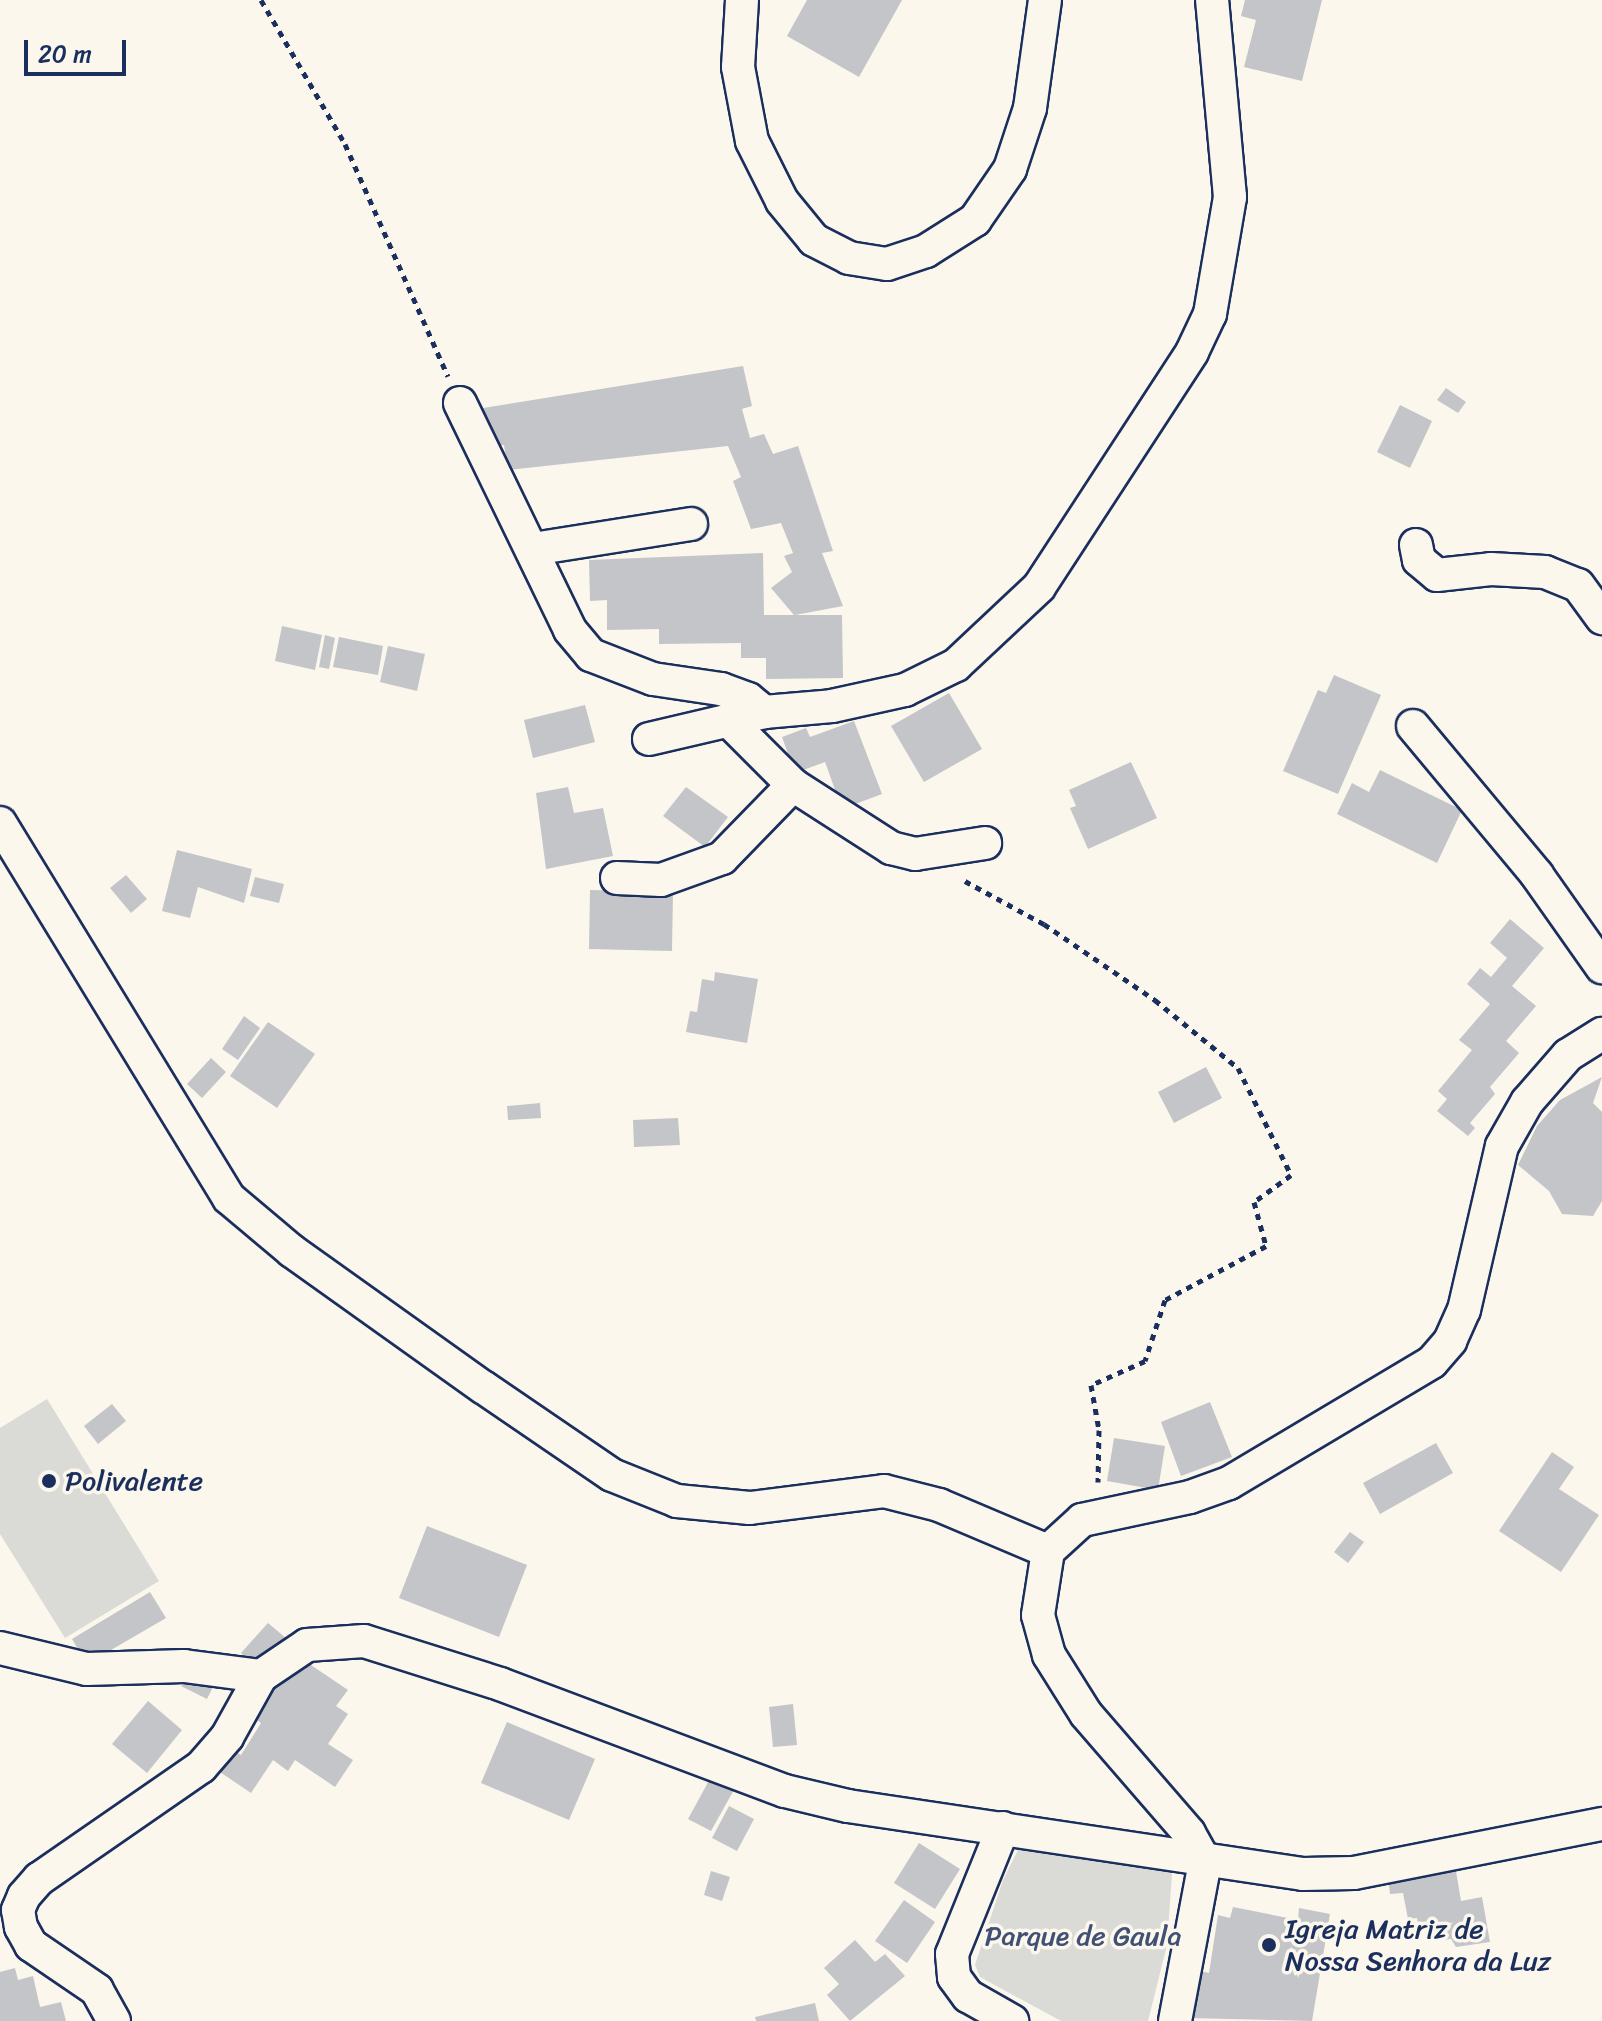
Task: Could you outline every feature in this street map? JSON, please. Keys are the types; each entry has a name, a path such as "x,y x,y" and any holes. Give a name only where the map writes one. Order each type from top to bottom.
{"street":[{"path":"742,0 738,67 752,141 782,201 814,240 849,258 887,264 926,251 975,220 1010,169 1030,108 1045,0"},
{"path":"649,739 764,712 832,706 905,690 956,665 1039,587 1192,352 1219,278 1230,197 1212,0"},
{"path":"460,403 570,630 591,655 653,679 721,689 748,699 764,712"},
{"path":"533,549 691,524"},
{"path":"1416,545 1419,560 1437,575 1518,570 1545,572 1578,585 1602,618"},
{"path":"730,722 793,785 861,831 915,854 985,843"},
{"path":"1413,726 1528,864 1602,967"},
{"path":"617,878 661,880 722,858 793,785"},
{"path":"0,823 229,1198 292,1251 483,1387 612,1475 677,1501 750,1508 884,1491 939,1505 1048,1551"},
{"path":"1175,2021 1205,1862 1189,1833 1086,1714 1049,1655 1038,1615 1048,1551 1082,1520 1190,1497 1229,1483 1432,1362 1450,1341 1464,1310 1502,1146 1527,1102 1568,1055 1602,1034"},
{"path":"114,2021 97,1990 31,1945 21,1927 18,1910 24,1896 39,1879 201,1767 227,1737 261,1676 307,1645 364,1641 500,1684 785,1791 848,1806 1205,1862 1303,1874 1354,1873 1580,1824 1602,1824"},
{"path":"0,1648 87,1669 184,1666 261,1676"},
{"path":"1003,1828 952,1954 954,1977 968,1996 1012,2021"}],"path":[{"path":"261,0 345,144 460,403"},
{"path":"915,854 1044,924 1155,1000 1238,1068 1291,1175 1254,1202 1266,1246 1165,1300 1145,1361 1091,1385 1099,1430 1097,1478 1105,1513"}],"green space":[{"name":"Polivalente","path":"47,1399 159,1581 65,1638 0,1534 0,1428"},
{"name":"Parque de Gaula","path":"1033,1844 1165,1866 1172,1874 1167,1945 1148,2021 1061,2021 980,1977 975,1965 1003,1880 1018,1850"}],"building":[{"path":"807,0 902,0 859,77 787,36"},
{"path":"1245,0 1322,0 1302,81 1244,67 1256,20 1241,16"},
{"path":"743,366 752,406 742,409 750,438 764,434 773,454 798,446 833,551 822,553 843,606 795,615 842,615 843,678 766,679 766,658 741,658 741,643 659,644 659,629 607,630 607,600 590,601 589,560 763,553 764,615 794,615 771,588 792,572 784,556 793,553 781,523 751,529 733,481 741,477 728,446 508,470 504,445 489,446 483,408"},
{"path":"1446,388 1466,402 1458,413 1437,400"},
{"path":"1400,405 1432,421 1410,468 1377,452"},
{"path":"282,626 322,635 315,670 275,661"},
{"path":"325,635 335,638 329,669 319,667"},
{"path":"339,637 383,646 378,675 333,667"},
{"path":"388,646 425,654 417,691 380,682"},
{"path":"1334,675 1381,695 1338,794 1283,771 1318,690 1326,693"},
{"path":"949,693 982,749 924,782 891,726"},
{"path":"585,705 595,742 533,758 524,720"},
{"path":"854,721 882,794 842,809 825,762 795,773 782,737 806,728 810,737"},
{"path":"1131,762 1157,818 1088,849 1070,808 1076,806 1069,790"},
{"path":"1380,770 1462,810 1437,863 1337,814 1352,783 1369,792"},
{"path":"568,787 574,813 603,808 613,856 546,869 536,793"},
{"path":"686,787 728,817 705,847 663,816"},
{"path":"177,850 252,869 244,903 198,887 190,918 162,911"},
{"path":"126,875 147,899 131,913 110,888"},
{"path":"255,877 284,884 279,903 250,896"},
{"path":"590,890 673,892 672,951 589,949"},
{"path":"1510,919 1544,948 1512,986 1536,1006 1506,1041 1519,1053 1490,1087 1495,1094 1470,1123 1475,1128 1468,1136 1437,1111 1447,1099 1438,1091 1472,1050 1459,1040 1490,1004 1467,984 1480,968 1491,977 1507,958 1490,943"},
{"path":"715,972 758,979 747,1043 686,1032 690,1011 697,1012 702,979 714,981"},
{"path":"244,1016 260,1028 238,1060 222,1049"},
{"path":"268,1022 315,1054 277,1108 230,1076"},
{"path":"211,1058 226,1072 202,1098 187,1084"},
{"path":"1206,1067 1222,1098 1174,1123 1158,1092"},
{"path":"1602,1077 1593,1103 1602,1112 1602,1201 1593,1216 1562,1214 1549,1191 1518,1165 1537,1126 1560,1100"},
{"path":"540,1103 541,1118 508,1120 507,1106"},
{"path":"678,1118 680,1145 634,1147 633,1120"},
{"path":"1210,1402 1232,1457 1181,1476 1161,1422"},
{"path":"112,1404 126,1421 98,1444 84,1426"},
{"path":"1114,1438 1165,1446 1158,1490 1107,1481"},
{"path":"1436,1443 1453,1473 1380,1514 1363,1483"},
{"path":"1552,1452 1574,1467 1559,1489 1599,1515 1561,1572 1499,1531"},
{"path":"427,1526 527,1565 499,1637 399,1598"},
{"path":"1350,1532 1364,1542 1348,1563 1334,1552"},
{"path":"150,1592 166,1618 87,1664 72,1639"},
{"path":"268,1623 287,1639 260,1670 241,1653"},
{"path":"305,1661 348,1690 336,1706 348,1714 328,1744 353,1760 335,1787 295,1760 288,1771 273,1760 251,1793 217,1770 231,1749 241,1755 261,1723 252,1716 284,1668 295,1675"},
{"path":"193,1675 216,1681 207,1699 181,1686"},
{"path":"148,1701 182,1730 147,1773 112,1744"},
{"path":"793,1704 797,1745 773,1747 769,1707"},
{"path":"507,1722 595,1759 569,1820 481,1783"},
{"path":"712,1775 735,1788 711,1831 688,1819"},
{"path":"729,1806 754,1819 737,1851 712,1838"},
{"path":"919,1843 960,1869 935,1909 894,1883"},
{"path":"1455,1865 1461,1901 1482,1897 1490,1942 1456,1947 1451,1939 1433,1941 1431,1928 1419,1930 1417,1918 1408,1919 1403,1893 1390,1894 1388,1876"},
{"path":"711,1871 730,1877 722,1901 704,1895"},
{"path":"904,1900 935,1922 907,1963 875,1941"},
{"name":"Igreja Matriz de Nossa Senhora da Luz","path":"1233,1907 1298,1920 1299,1908 1330,1914 1312,2021 1188,2018 1196,1970 1209,1973 1218,1915 1230,1918"},
{"path":"855,1940 875,1962 885,1954 905,1976 850,2021 827,1995 839,1984 824,1968"},
{"path":"15,1968 18,1980 33,1976 40,2007 61,2002 66,2021 0,2021 0,1972"},
{"path":"815,2003 819,2021 756,2021 755,2017"}],"place":[{"name":"Polivalente","path":"49,1481"},
{"name":"Igreja Matriz de Nossa Senhora da Luz","path":"1269,1945"}]}
